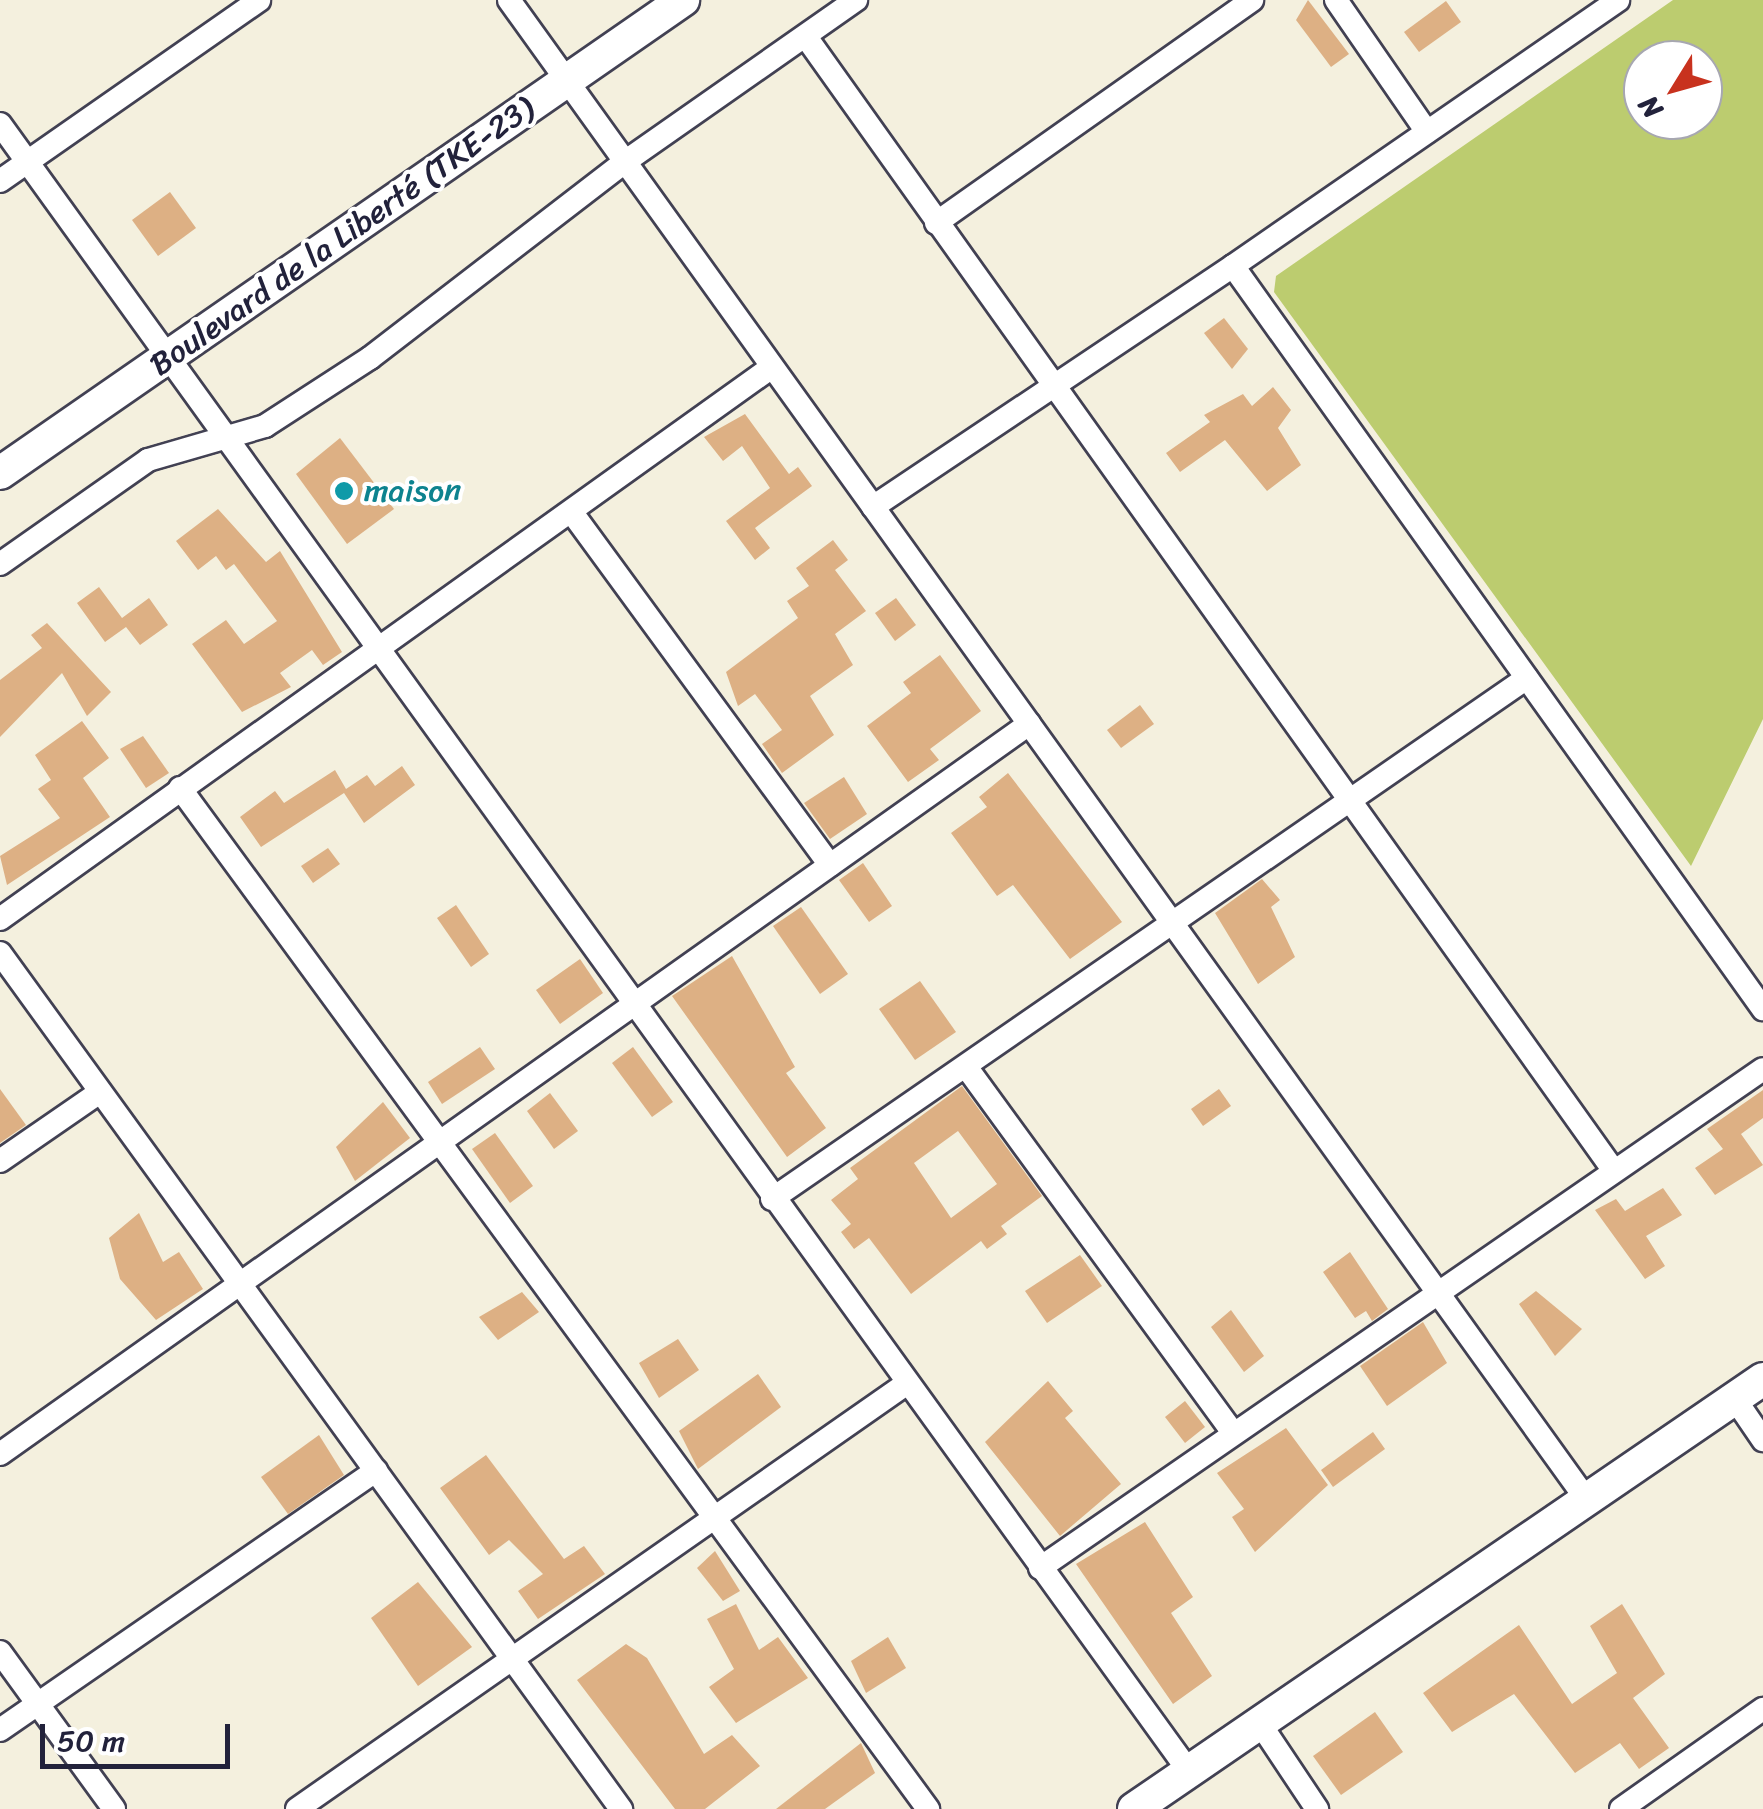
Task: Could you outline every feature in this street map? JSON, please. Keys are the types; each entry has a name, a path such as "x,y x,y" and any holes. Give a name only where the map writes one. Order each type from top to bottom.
{"street":[{"path":"0,181 258,0"},
{"path":"510,0 1587,1500"},
{"name":"Boulevard de la Liberté (TKE-23)","path":"0,474 683,0"},
{"path":"0,564 148,460 265,426 370,358 626,161 856,0"},
{"path":"936,222 1252,0"},
{"path":"1336,0 1426,132"},
{"path":"874,507 1233,266 1618,0"},
{"path":"806,37 1050,388 1614,1171"},
{"path":"0,124 772,1199 1188,1770"},
{"path":"1233,266 1763,1009"},
{"path":"0,919 377,645 573,514 772,366"},
{"path":"573,514 830,865"},
{"path":"772,1199 1527,678"},
{"path":"0,1454 1029,724"},
{"path":"180,788 437,1144 928,1809"},
{"path":"0,954 621,1809"},
{"path":"967,1068 1232,1432"},
{"path":"1040,1568 1763,1069"},
{"path":"0,1161 100,1092"},
{"path":"1134,1809 1763,1380"},
{"path":"296,1809 906,1384"},
{"path":"1735,1399 1763,1440"},
{"path":"0,1730 376,1471"},
{"path":"0,1652 114,1809"},
{"path":"1621,1809 1763,1709"},
{"path":"1259,1722 1317,1809"}],"green space":[{"path":"1673,0 1763,0 1763,719 1691,866 1274,292 1276,276"}],"building":[{"path":"1308,0 1349,54 1331,67 1296,20"},
{"path":"1446,1 1461,22 1419,52 1404,32"},
{"path":"170,192 196,228 158,256 132,220"},
{"path":"1224,318 1248,349 1232,369 1204,333"},
{"path":"1273,387 1291,410 1278,428 1301,465 1267,491 1225,440 1180,472 1166,453 1210,422 1204,415 1243,394 1252,406"},
{"path":"745,414 789,474 798,467 812,486 755,528 770,548 755,560 726,521 770,488 742,446 723,461 704,437"},
{"name":"maison","path":"340,438 394,509 347,544 296,474"},
{"path":"218,509 266,562 280,551 342,652 323,665 312,650 280,673 291,687 242,712 192,644 226,620 244,644 277,621 234,564 226,570 216,556 198,570 176,541"},
{"path":"833,540 848,560 835,570 866,611 835,634 853,665 810,696 834,735 782,773 762,744 782,730 755,694 738,706 726,672 798,618 787,601 809,586 796,568"},
{"path":"99,587 122,618 149,598 168,625 140,645 126,627 105,642 77,603"},
{"path":"896,598 916,625 895,641 875,613"},
{"path":"47,623 111,692 87,716 62,673 0,737 0,680 42,648 31,635"},
{"path":"940,655 981,711 930,749 939,760 908,782 867,726 911,693 903,682"},
{"path":"1140,705 1154,724 1121,748 1107,730"},
{"path":"82,721 109,758 83,778 110,817 7,885 0,856 60,818 38,789 51,780 35,755"},
{"path":"143,736 169,773 146,788 120,749"},
{"path":"402,766 415,785 364,823 344,793 261,847 240,817 275,791 284,803 335,770 346,789 367,775 375,786"},
{"path":"1008,773 1122,922 1070,959 1013,885 997,896 951,833 987,807 979,797"},
{"path":"844,777 867,814 830,839 804,803"},
{"path":"328,848 340,864 313,883 301,866"},
{"path":"863,863 892,906 869,922 839,880"},
{"path":"1262,879 1280,900 1271,907 1295,957 1258,984 1215,913"},
{"path":"456,905 489,954 471,967 437,918"},
{"path":"801,907 848,974 820,994 773,926"},
{"path":"732,956 795,1067 786,1073 826,1128 787,1157 672,996"},
{"path":"580,959 603,993 560,1024 536,990"},
{"path":"920,981 956,1032 915,1060 879,1009"},
{"path":"480,1047 495,1069 442,1104 428,1082"},
{"path":"633,1047 673,1102 652,1117 612,1063"},
{"path":"962,1086 1042,1196 1001,1226 1007,1234 987,1249 981,1241 911,1294 869,1238 854,1249 841,1232 851,1224 831,1200 858,1179 850,1168","holes":["958,1131 997,1184 951,1218 914,1163"]},
{"path":"0,1089 26,1125 0,1143"},
{"path":"1219,1089 1231,1106 1203,1126 1191,1109"},
{"path":"1763,1090 1763,1118 1741,1134 1763,1165 1715,1195 1695,1168 1723,1149 1707,1129"},
{"path":"550,1093 578,1131 554,1149 527,1111"},
{"path":"383,1102 410,1138 355,1181 336,1147"},
{"path":"495,1133 533,1186 510,1203 472,1149"},
{"path":"1663,1188 1682,1215 1646,1236 1665,1266 1645,1279 1595,1210 1616,1199 1625,1211"},
{"path":"139,1213 163,1262 179,1252 203,1289 156,1320 120,1279 109,1238"},
{"path":"1350,1252 1388,1309 1372,1321 1366,1311 1355,1318 1323,1272"},
{"path":"1080,1255 1102,1286 1047,1323 1025,1291"},
{"path":"1536,1291 1582,1329 1555,1356 1519,1304"},
{"path":"522,1292 539,1312 498,1340 479,1317"},
{"path":"1231,1310 1264,1356 1244,1372 1211,1327"},
{"path":"1423,1322 1447,1363 1387,1406 1360,1366"},
{"path":"678,1339 699,1370 659,1398 639,1363"},
{"path":"758,1374 781,1407 698,1469 679,1431"},
{"path":"1048,1381 1073,1411 1065,1418 1121,1484 1060,1536 985,1442"},
{"path":"1185,1401 1205,1427 1185,1443 1165,1417"},
{"path":"1286,1428 1328,1485 1255,1552 1232,1517 1244,1509 1217,1473"},
{"path":"1373,1432 1385,1449 1333,1487 1321,1470"},
{"path":"319,1435 344,1475 288,1514 261,1477"},
{"path":"486,1455 564,1559 584,1546 605,1574 538,1619 518,1591 543,1574 509,1540 489,1555 440,1488"},
{"path":"1145,1522 1193,1597 1171,1613 1212,1676 1173,1704 1076,1564"},
{"path":"715,1551 740,1591 723,1601 697,1568"},
{"path":"418,1582 472,1647 418,1686 371,1618"},
{"path":"736,1604 759,1650 778,1637 808,1678 736,1723 709,1687 734,1669 707,1619"},
{"path":"1622,1604 1665,1674 1633,1698 1669,1748 1639,1769 1620,1743 1575,1773 1514,1694 1452,1732 1423,1693 1519,1625 1572,1704 1617,1673 1590,1626"},
{"path":"888,1637 906,1668 866,1693 851,1661"},
{"path":"626,1644 647,1658 704,1754 732,1735 760,1766 705,1809 675,1809 577,1680"},
{"path":"1375,1712 1403,1752 1341,1795 1313,1756"},
{"path":"861,1743 875,1773 825,1809 776,1809"}],"place":[{"name":"maison","path":"344,491"}]}
